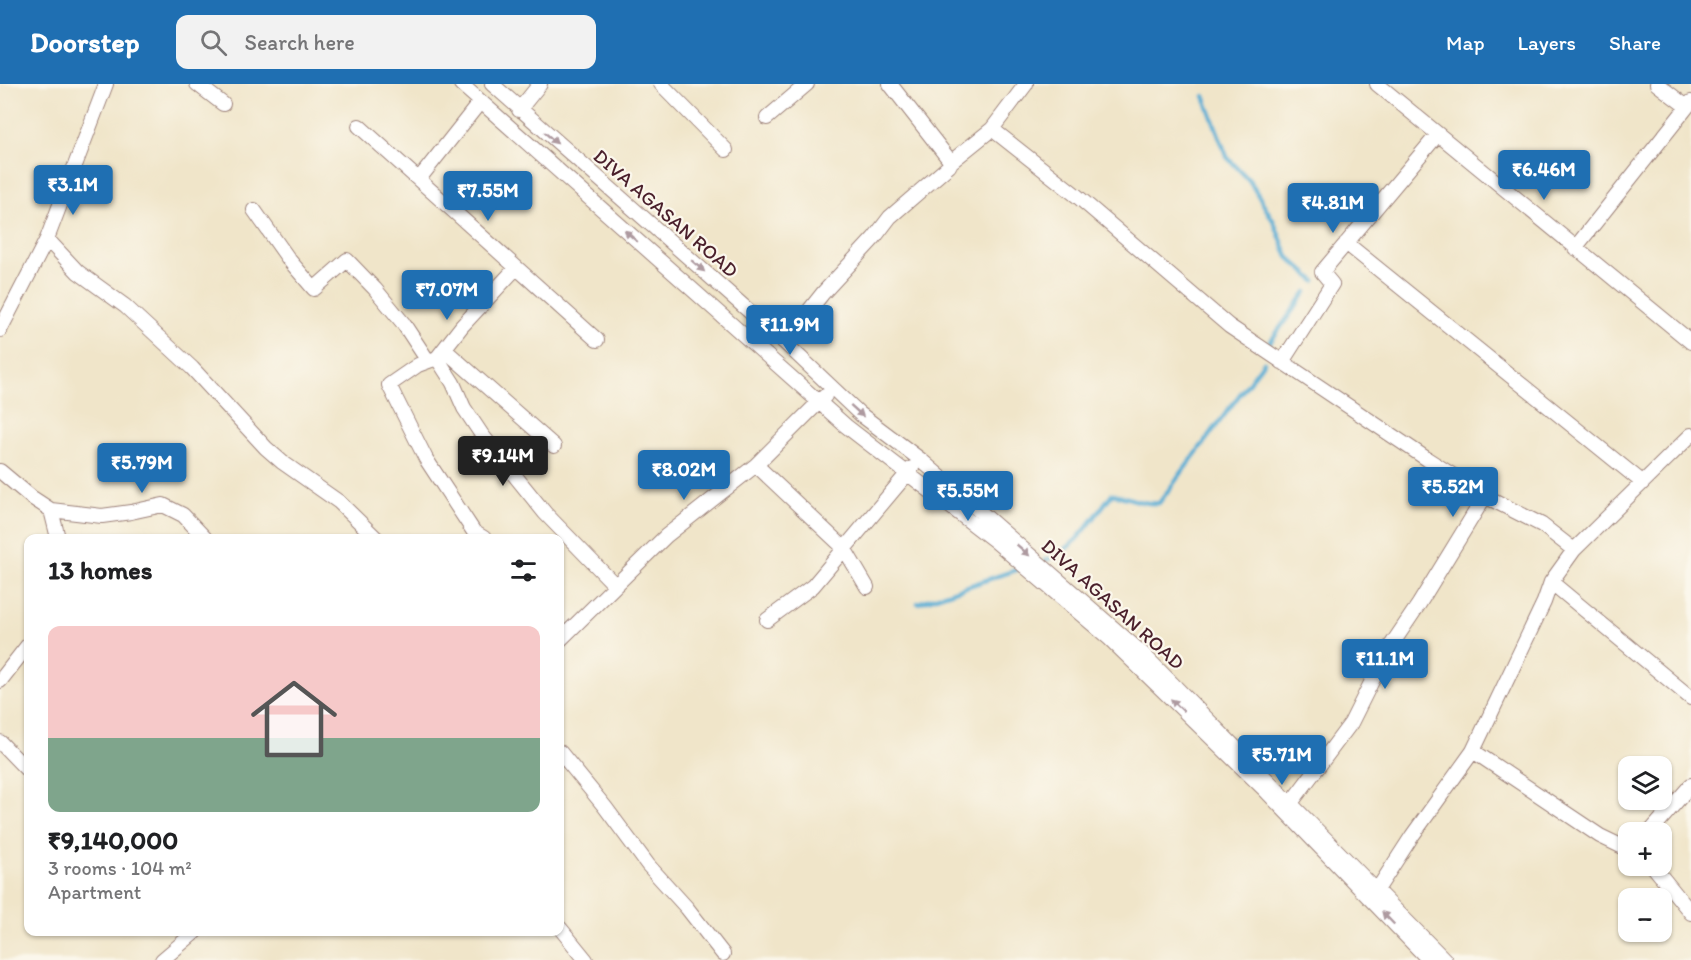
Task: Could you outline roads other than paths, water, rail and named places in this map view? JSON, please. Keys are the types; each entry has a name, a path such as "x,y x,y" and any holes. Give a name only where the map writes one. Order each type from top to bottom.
{"street":[{"path":"0,330 48,239 106,84"},
{"path":"197,84 223,104"},
{"path":"461,84 819,402 994,541 1110,639 1263,789 1429,960"},
{"name":"DIVA AGASAN ROAD","path":"492,84 784,342 860,414 921,460 1143,654 1445,960"},
{"path":"519,110 540,84"},
{"path":"661,84 726,150"},
{"path":"767,118 807,84"},
{"path":"890,84 951,162"},
{"path":"784,342 823,293 874,238 890,217 992,129 1026,84"},
{"path":"1377,84 1691,342"},
{"path":"1575,248 1689,104 1657,84"},
{"path":"419,179 480,102"},
{"path":"359,126 597,340"},
{"path":"992,129 1077,196 1229,326 1485,496 1542,525 1574,550"},
{"path":"1282,362 1332,284 1322,272 1438,134"},
{"path":"254,210 290,261 314,289 347,260 375,289 403,323 408,334 554,446"},
{"path":"48,239 78,273 125,306 192,368 266,448 339,502 372,534"},
{"path":"1346,243 1642,482"},
{"path":"477,534 426,459 388,385 418,365 437,356 516,268"},
{"path":"437,356 453,382 464,408 482,435 545,513 614,584"},
{"path":"564,630 666,536 756,465 833,388"},
{"path":"1377,890 1412,836 1473,751 1544,602 1551,582 1574,550 1691,435"},
{"path":"767,620 813,586 906,473 921,460"},
{"path":"756,465 844,548 867,587"},
{"path":"0,471 31,497 51,510 102,516 131,513 163,505 183,515 202,534"},
{"path":"1291,803 1350,723 1386,653 1485,496"},
{"path":"51,510 57,534"},
{"path":"1551,582 1691,698"},
{"path":"0,681 24,650"},
{"path":"0,741 24,767"},
{"path":"1473,751 1600,836 1618,845"},
{"path":"564,757 648,865 687,908 723,954"},
{"path":"1659,822 1691,785"},
{"path":"1661,876 1691,913"},
{"path":"564,933 586,960"},
{"path":"162,960 187,936"}],"waterway":[{"path":"1204,96 1227,157 1249,180 1274,222 1288,257 1315,281"},
{"path":"1270,342 1306,292"},
{"path":"1046,560 1075,541 1112,494 1141,502 1159,503 1264,362"},
{"path":"918,603 1019,569"}]}
